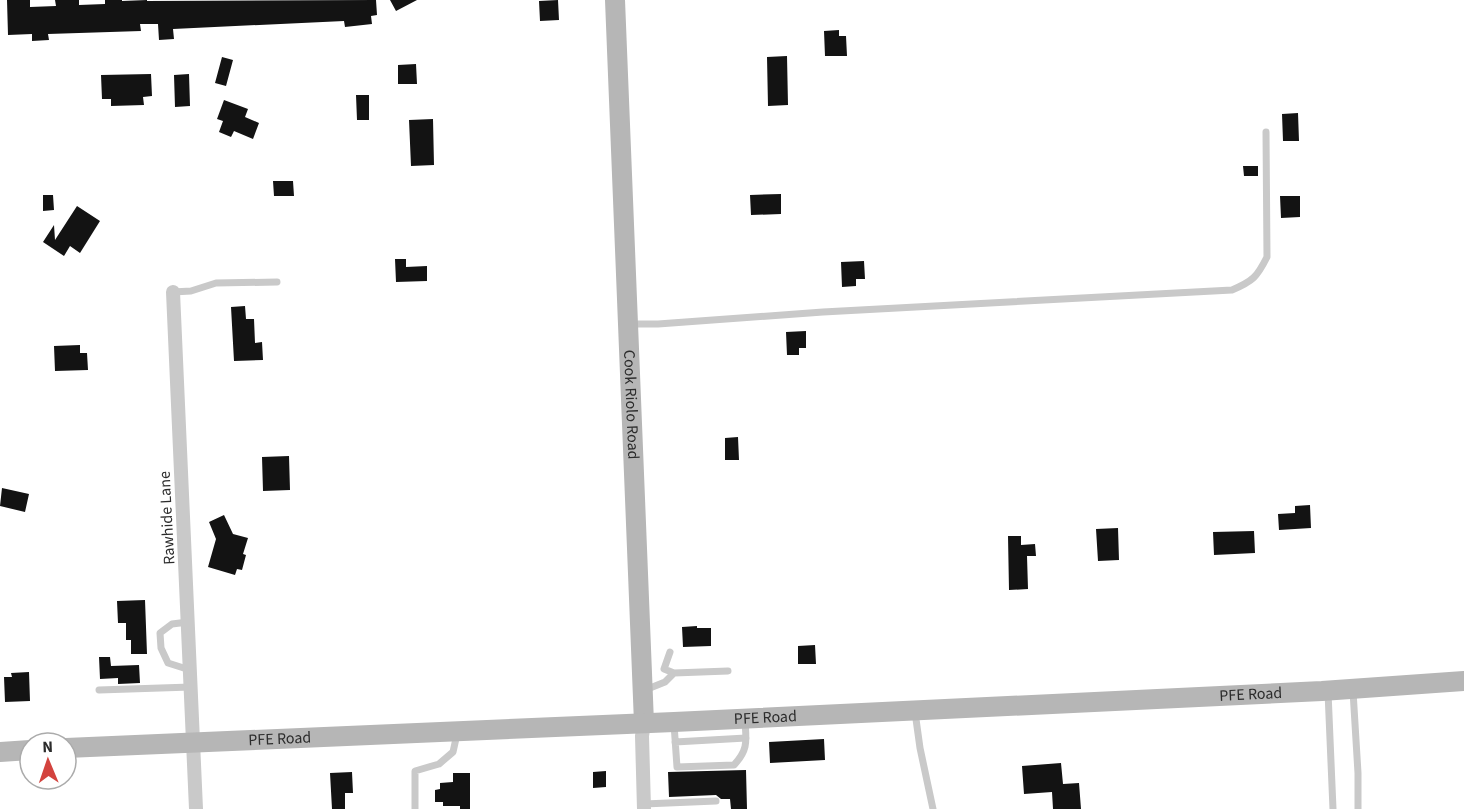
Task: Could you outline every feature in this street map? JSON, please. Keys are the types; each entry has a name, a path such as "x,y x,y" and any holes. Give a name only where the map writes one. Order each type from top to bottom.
{"main road":[{"name":"Cook Riolo Road","path":"615,0 644,723"},
{"name":"PFE Road","path":"78,748 674,722 1328,690 1464,681"},
{"path":"0,752 18,751"}],"street":[{"name":"Rawhide Lane","path":"173,292 196,809"},
{"name":"Cook Riolo Road","path":"644,723 642,736 644,806"}],"lane":[{"path":"628,324 1232,290 1246,284 1259,274 1267,257 1266,132"},
{"path":"173,292 191,291 216,283 277,282"},
{"path":"188,622 171,624 160,633 161,648 168,663 190,670"},
{"path":"670,652 664,669 674,673 728,671"},
{"path":"643,691 665,682 674,673"},
{"path":"99,690 191,687"},
{"path":"1353,688 1358,809"},
{"path":"1328,690 1334,809"},
{"path":"915,710 920,748 933,809"},
{"path":"674,722 677,767 734,765 743,756 746,738 745,718"},
{"path":"415,809 415,771 439,764 453,752 458,732"},
{"path":"675,742 746,738"},
{"path":"644,806 693,806 716,801"}],"building":[{"path":"7,0 30,0 30,7 56,6 55,0 79,0 79,5 105,4 105,0 376,0 377,15 371,16 372,24 345,27 344,21 173,29 174,39 159,40 158,24 140,24 141,31 48,34 49,40 32,41 32,34 8,35"},
{"path":"390,0 417,0 396,11"},
{"path":"558,0 559,20 540,21 539,1"},
{"path":"839,30 839,36 846,36 847,56 825,56 824,31"},
{"path":"787,56 788,105 768,106 767,57"},
{"path":"222,57 233,60 226,86 215,83"},
{"path":"416,64 417,84 398,84 398,65"},
{"path":"151,74 152,96 143,97 144,105 111,106 111,99 102,99 101,75"},
{"path":"189,74 190,106 175,107 174,75"},
{"path":"356,95 369,95 369,120 357,120"},
{"path":"224,100 248,109 245,117 259,123 253,139 234,131 231,137 219,132 223,121 217,119"},
{"path":"1298,113 1299,141 1283,141 1282,114"},
{"path":"433,119 434,165 411,166 409,120"},
{"path":"1243,166 1258,166 1258,176 1244,176"},
{"path":"273,181 293,181 294,196 274,196"},
{"path":"781,194 781,214 751,215 750,195"},
{"path":"43,195 53,195 54,210 43,211"},
{"path":"1280,196 1300,196 1300,217 1281,218"},
{"path":"77,206 100,221 80,253 70,246 64,256 43,242 54,225 55,240"},
{"path":"395,259 406,259 406,267 427,266 427,281 396,282"},
{"path":"864,261 865,279 856,279 856,286 842,287 841,262"},
{"path":"245,306 246,319 254,319 255,343 262,342 263,360 234,361 231,307"},
{"path":"806,331 806,348 799,348 799,355 787,355 786,332"},
{"path":"80,345 80,353 87,353 88,370 55,371 54,346"},
{"path":"738,437 739,460 725,460 725,438"},
{"path":"289,456 290,490 263,491 262,457"},
{"path":"2,488 29,494 25,512 0,506"},
{"path":"1310,505 1311,528 1279,530 1278,514 1295,513 1295,506"},
{"path":"224,515 233,534 248,538 243,554 246,555 242,570 237,569 235,575 208,567 216,539 209,522"},
{"path":"1118,528 1119,560 1098,561 1096,529"},
{"path":"1254,531 1255,553 1214,555 1213,532"},
{"path":"1008,536 1021,536 1021,545 1035,544 1036,556 1027,556 1028,589 1009,590"},
{"path":"145,600 147,654 131,654 131,640 126,640 126,623 118,623 117,601"},
{"path":"697,626 697,628 711,628 711,646 683,647 682,627"},
{"path":"815,645 816,664 798,664 798,646"},
{"path":"99,657 110,657 111,666 139,665 140,683 118,684 118,678 100,679"},
{"path":"29,672 30,701 5,702 4,677 12,677 11,673"},
{"path":"824,739 825,760 770,763 769,742"},
{"path":"1061,763 1063,784 1079,783 1081,809 1053,809 1052,792 1024,794 1022,766"},
{"path":"746,770 747,809 731,809 730,799 721,799 716,795 669,797 668,772"},
{"path":"606,771 606,787 593,788 593,772"},
{"path":"352,772 353,793 345,793 345,809 332,809 330,773"},
{"path":"453,773 470,773 470,809 460,809 460,806 443,806 443,802 435,802 435,790 440,789 440,783 453,782"}]}
